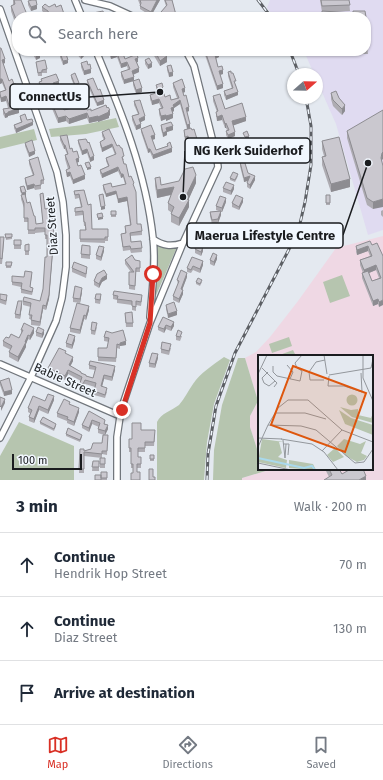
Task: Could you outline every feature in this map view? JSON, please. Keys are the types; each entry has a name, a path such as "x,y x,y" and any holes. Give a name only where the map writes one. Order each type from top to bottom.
{"street":[{"path":"75,0 80,12"},
{"path":"85,0 110,6 123,12"},
{"name":"Diaz Street","path":"0,9 12,43"},
{"name":"Diaz Street","path":"0,438 31,377 56,321 62,298 66,267 66,235 63,202 57,172 16,56"},
{"path":"98,56 141,169 146,193 153,239 153,274 150,323"},
{"path":"117,480 117,437 120,416 150,323 183,243 216,171 218,163 194,66 189,56"},
{"path":"153,239 163,245 170,246 183,243"},
{"name":"Babie Street","path":"0,364 120,416"}],"shaded area":[{"path":"270,0 383,0 383,230 368,235 336,124 323,95 323,68 311,68 306,56 371,56 371,12 271,12 267,8"},
{"path":"383,236 383,480 242,480 242,478 269,470 373,470 373,355 258,355 258,401 245,358 256,352 270,337 336,248"},
{"path":"258,401 258,450 250,427 250,416"}],"green space":[{"path":"116,118 119,127 86,134 51,137 49,129 83,125"},
{"path":"34,129 37,140 0,149 0,137"},
{"path":"156,244 163,248 177,247 154,300"},
{"path":"342,275 350,296 330,303 323,282"},
{"path":"289,337 292,346 272,353 269,344"},
{"path":"293,350 296,355 280,355"},
{"path":"224,357 230,360 214,404 207,442 204,480 157,480 157,422 164,414 179,405 199,376"},
{"path":"238,358 245,358 258,401 250,416 250,427 258,450 258,470 269,470 242,478 242,480 213,480 214,450 222,405"},
{"path":"19,422 74,446 74,480 0,480 0,456"}],"building":[{"path":"14,0 21,0 26,12 13,12 11,6 15,4"},
{"path":"36,0 37,5 31,7 28,1"},
{"path":"140,0 157,0 151,12 140,6"},
{"path":"165,0 172,0 175,12 161,12 167,5"},
{"path":"321,0 349,0 350,5 322,6"},
{"path":"45,4 49,7 55,4 56,7 61,5 63,12 48,12 42,7"},
{"path":"353,11 365,12 353,12"},
{"path":"0,48 5,59 2,60 9,81 12,79 19,91 12,94 19,108 5,114 3,109 10,108 6,96 1,98 0,94 0,92 6,90 2,79 0,79"},
{"path":"61,56 67,56 68,60 63,61"},
{"path":"118,56 124,56 125,59 132,56 138,56 138,58 135,59 139,68 132,71 134,77 124,80 121,72 130,69 127,62 121,64"},
{"path":"158,56 167,56 160,61"},
{"path":"207,56 215,56 218,67 222,66 223,70 219,71 223,84 217,86"},
{"path":"149,58 152,63 148,65 145,60"},
{"path":"45,60 47,69 38,73 36,62"},
{"path":"87,61 88,65 90,64 91,69 84,71 81,63"},
{"path":"171,65 173,72 169,73 167,66"},
{"path":"231,71 236,81 234,81 238,92 226,96 224,91 233,88 228,72"},
{"path":"75,73 79,83 75,85 71,75"},
{"path":"56,74 59,81 53,83 64,110 72,108 68,98 73,97 76,105 84,102 87,110 91,109 91,111 106,105 110,110 108,111 109,112 98,117 89,118 87,113 69,119 66,116 58,118 51,101 50,102 48,98 50,97 46,87 42,88 39,82 42,81 41,79"},
{"path":"93,78 98,90 100,89 104,100 97,103 87,80"},
{"path":"139,79 142,88 136,90 133,81"},
{"path":"182,79 185,88 182,89 184,96 186,95 189,107 186,108 190,124 187,125 180,100 173,105 174,107 171,108 173,114 161,116 159,109 163,108 159,99 152,101 150,95 159,92 156,85 162,83 165,97 170,95 171,100 179,98 173,83"},
{"path":"336,91 339,98 345,105 342,109 333,100 331,93"},
{"path":"220,94 225,109 242,103 246,117 232,121 235,132 228,135 226,131 229,130 222,115 217,117 216,112 218,111 213,96"},
{"path":"140,100 145,116 139,119 141,124 136,126 132,116 139,114 134,101"},
{"path":"383,110 383,152 381,158 383,166 383,199 373,202 367,198 347,131"},
{"path":"25,114 27,120 32,119 33,122 16,129 14,125 22,122 20,116"},
{"path":"171,122 173,126 166,128 167,131 163,133 161,125"},
{"path":"151,125 155,135 151,136 156,150 168,146 167,144 170,142 172,148 153,155 150,149 148,149 141,129"},
{"path":"191,128 192,130 194,129 200,149 192,151 188,136 185,137 184,130"},
{"path":"109,129 117,146 119,145 122,148 124,164 126,164 129,177 131,176 134,183 136,192 137,224 141,224 142,231 130,233 131,242 141,241 142,248 131,249 130,246 123,247 121,234 126,233 125,226 131,225 127,197 118,199 116,191 106,194 103,185 111,183 112,187 126,184 123,174 121,174 118,167 102,174 100,170 109,166 106,158 116,154 112,144 102,148 100,142 105,139 102,132"},
{"path":"247,131 249,136 245,137 243,133"},
{"path":"67,135 70,149 72,148 73,152 77,151 79,158 76,159 78,166 81,165 85,175 73,180 70,172 67,173 66,170 70,168 65,155 68,154 60,136"},
{"path":"339,137 350,179 331,184 322,157 326,156 322,141"},
{"path":"86,139 88,143 89,142 94,156 90,158 87,149 82,151 78,140"},
{"path":"32,140 35,151 29,153 25,143"},
{"path":"38,157 44,180 41,180 41,185 35,186 34,184 27,186 25,178 34,175 29,160"},
{"path":"244,160 248,173 255,176 250,185 247,183 250,176 244,178 240,162"},
{"path":"89,162 91,167 87,168 85,163"},
{"path":"193,167 196,175 185,198 189,200 179,218 171,214 174,207 168,203 174,187 157,190 155,178 160,177 161,185 179,181 185,169"},
{"path":"233,172 238,174 235,180 230,178"},
{"path":"226,182 234,185 231,191 223,188"},
{"path":"24,186 26,192 22,193 20,187"},
{"path":"84,190 88,205 91,204 92,229 108,229 108,237 105,237 105,239 80,239 80,230 86,230 85,222 83,211 75,212 75,208 82,207 79,194 75,195 74,191"},
{"path":"43,193 45,209 51,208 54,234 49,295 46,306 43,305 40,322 31,320 32,315 29,315 31,303 23,301 24,297 40,301 43,289 45,257 47,257 47,235 45,235 45,228 28,230 28,218 24,218 24,203 21,195 25,194 27,203 30,202 36,224 43,223 40,194"},
{"path":"103,194 105,206 101,207 99,195"},
{"path":"236,195 243,198 239,207 232,203"},
{"path":"326,195 330,195 330,203 326,203"},
{"path":"220,196 226,198 222,208 216,206"},
{"path":"111,211 116,211 116,215 111,215"},
{"path":"221,211 218,219 212,220 210,212"},
{"path":"102,213 103,217 98,218 97,214"},
{"path":"5,234 12,234 12,237 6,238"},
{"path":"0,237 4,237 2,259 0,258"},
{"path":"14,240 21,240 21,245 14,245"},
{"path":"370,241 372,245 377,243 383,256 383,300 379,302 378,299 373,301 362,273 368,271 372,281 381,278 376,265 364,270 360,260 372,256 368,246 357,250 356,246"},
{"path":"29,244 29,251 25,251 25,245"},
{"path":"197,244 203,247 201,252 195,249"},
{"path":"82,245 90,246 90,255 81,254"},
{"path":"99,246 104,247 101,257 96,255"},
{"path":"213,253 217,255 214,262 210,260"},
{"path":"132,255 135,260 140,261 140,268 136,268 135,286 129,285 129,272 134,272 125,260"},
{"path":"192,257 203,261 200,269 193,266 191,270 187,268"},
{"path":"6,262 12,262 11,266 6,266"},
{"path":"74,262 87,267 86,274 72,268"},
{"path":"104,270 107,275 102,278 99,284 94,281 97,274"},
{"path":"181,270 187,273 179,299 173,296 179,281 177,280"},
{"path":"25,271 32,272 30,287 33,288 32,292 21,289 22,283 12,282 12,276 24,277"},
{"path":"198,278 202,280 200,284 196,282"},
{"path":"75,286 82,288 80,299 73,298"},
{"path":"114,291 142,295 141,302 136,301 136,307 132,306 132,301 117,299 118,296 113,295"},
{"path":"0,294 7,295 6,301 0,299"},
{"path":"96,294 101,294 100,300 95,299"},
{"path":"18,301 22,301 20,315 15,314"},
{"path":"174,302 177,311 168,314 166,305"},
{"path":"77,303 89,306 86,316 84,315 80,330 70,328"},
{"path":"132,312 133,323 126,323 125,313"},
{"path":"163,317 174,322 171,327 166,325 164,329 158,327"},
{"path":"92,322 97,323 95,331 91,330"},
{"path":"24,323 34,328 30,336 28,335 18,357 9,352 12,346 3,341 6,337 9,338 11,334 19,338 23,330 21,330"},
{"path":"38,327 44,330 42,334 36,332"},
{"path":"123,330 126,341 120,343 120,345 117,344 116,358 98,357 98,348 107,348 109,338 104,337 106,331 112,333"},
{"path":"178,330 182,332 180,337 176,336"},
{"path":"69,334 75,336 72,345 66,343"},
{"path":"162,342 171,344 169,351 161,349"},
{"path":"59,348 66,351 65,353 73,357 69,365 86,376 93,378 96,367 89,365 90,361 115,366 112,377 104,375 101,386 107,388 105,395 94,391 96,383 85,380 83,384 80,383 82,377 68,370 65,376 48,368"},
{"path":"152,353 158,354 155,364 149,363"},
{"path":"9,378 12,390 4,392 0,381"},
{"path":"48,394 54,396 48,410 39,406 34,419 29,417 32,410 28,408 33,396 45,401"},
{"path":"0,397 5,399 1,407 0,406"},
{"path":"64,399 70,402 69,404 79,408 74,422 67,419 68,417 57,413"},
{"path":"89,411 105,420 104,424 108,425 105,431 98,429 100,423 92,420 89,428 82,425"},
{"path":"43,417 56,424 54,429 40,422"},
{"path":"132,423 141,423 141,430 155,430 154,442 145,442 145,448 138,448 138,457 141,457 141,464 137,464 137,472 140,472 140,480 131,480 133,464 131,464 131,448 129,448 129,439 132,439"},
{"path":"68,428 82,435 80,440 66,434"},
{"path":"103,435 108,435 107,451 102,451 102,454 84,452 84,469 79,469 80,449 84,449 84,451 91,449 93,443 102,443"},
{"path":"150,455 154,455 154,459 150,459"},
{"path":"100,458 105,458 105,464 100,464"},
{"path":"93,461 99,461 99,467 92,467"},
{"path":"149,469 153,469 153,477 155,477 155,480 149,480"},
{"path":"330,470 340,470 342,474 349,470 363,470 366,476 359,480 324,480 332,475"},
{"path":"101,472 107,472 107,478 101,478"},
{"path":"95,475 101,475 101,480 95,480"}],"railway":[{"path":"258,0 267,12"},
{"path":"292,56 297,68"},
{"path":"207,480 208,454 216,406 235,353 298,232 311,165 311,126 307,104"}],"place":[{"name":"ConnectUs","path":"160,92"},
{"name":"Maerua Lifestyle Centre","path":"368,163"},
{"name":"NG Kerk Suiderhof","path":"183,197"}],"route":[{"path":"122,410 150,323 153,274"}]}
